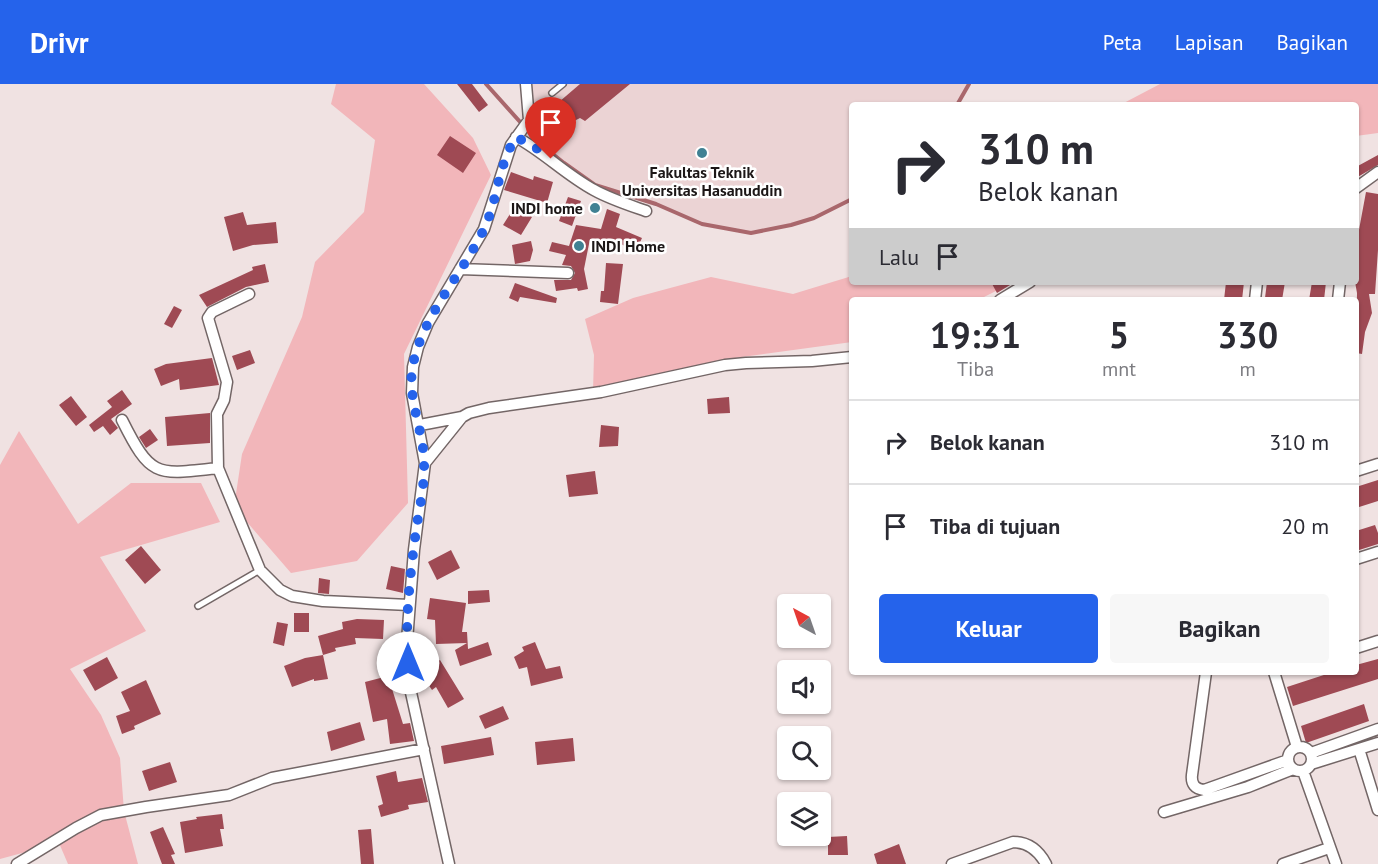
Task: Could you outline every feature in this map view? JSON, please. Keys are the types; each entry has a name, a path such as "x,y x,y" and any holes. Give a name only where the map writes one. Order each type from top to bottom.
{"street":[{"path":"446,863 408,679 407,641 424,462 412,379 416,355 428,323 484,229 506,157 530,111 526,84"},
{"path":"521,131 538,149 594,190 646,212"},
{"path":"1359,186 1378,172"},
{"path":"460,269 568,273"},
{"path":"1005,297 1025,285"},
{"path":"249,294 212,312 208,318 227,381 224,400 217,414 218,468 260,570 280,590 292,596 323,601 410,605"},
{"path":"420,425 462,417 489,408 601,392 724,365 849,357"},
{"path":"424,462 462,417"},
{"path":"122,420 136,450 158,470 183,472 218,468"},
{"path":"1359,470 1378,464"},
{"path":"1359,558 1378,552"},
{"path":"1359,647 1378,641"},
{"path":"1206,675 1192,775 1194,786 1198,790 1378,743"},
{"path":"1279,675 1297,747"},
{"path":"1164,812 1248,787 1378,729"},
{"path":"1297,747 1289,755 1301,763"},
{"path":"1297,747 1302,747 1301,763 1335,864"},
{"path":"17,864 101,815 230,795 272,778 424,749"},
{"path":"1359,749 1378,810"},
{"path":"952,864 968,861 1013,842 1023,842 1033,847 1046,864"},
{"path":"1283,864 1329,848"}],"lane":[{"path":"552,93 563,84"},
{"path":"198,606 260,570"}],"shaded area":[{"path":"336,84 424,84 473,138 491,175 404,354 408,503 357,561 291,573 234,507 242,454 302,317 315,262 364,212 375,140 331,104"},
{"name":"Fakultas Teknik Universitas Hasanuddin","path":"528,84 969,84 959,102 849,102 849,200 814,218 751,233 702,224 656,204 595,185 539,143"},
{"path":"1160,84 1378,84 1378,133 1359,136 1359,102 1126,102"},
{"path":"711,277 793,294 849,277 849,285 1008,285 984,297 849,297 849,342 720,360 593,392 594,355 585,319 633,298"},
{"path":"19,431 78,524 131,483 201,483 220,522 100,557 146,631 70,669 101,715 120,758 124,811 138,864 68,864 59,843 0,859 0,465"}],"building":[{"path":"457,84 472,84 488,105 479,112"},
{"path":"580,84 630,84 585,121 580,118 566,125 552,108"},
{"path":"450,136 476,153 463,173 437,155"},
{"path":"1378,155 1378,165 1359,176 1359,165"},
{"path":"511,172 533,180 534,176 553,182 547,203 504,190"},
{"path":"1366,192 1378,194 1375,294 1369,294 1372,313 1365,332 1362,354 1359,354 1359,297 1357,297 1356,285 1359,285 1359,230"},
{"path":"568,197 581,201 572,226 559,221"},
{"path":"515,206 532,217 521,235 503,225"},
{"path":"607,209 620,214 616,227 642,238 636,251 612,240 611,244 590,239 584,269 588,289 556,291 554,280 571,280 575,273 571,266 562,265 566,255 549,251 552,242 569,246 576,225 601,229"},
{"path":"243,212 247,225 276,222 278,243 253,245 233,251 224,217"},
{"path":"531,241 533,250 530,261 515,264 512,245"},
{"path":"606,263 623,264 618,304 600,302 601,291 604,291"},
{"path":"265,264 269,282 246,287 207,307 199,295 253,270 252,267"},
{"path":"515,283 557,298 556,303 520,297 518,302 509,298"},
{"path":"993,285 1010,285 997,293"},
{"path":"1226,285 1244,285 1242,297 1224,297"},
{"path":"1267,285 1284,285 1282,297 1265,297"},
{"path":"1312,285 1326,285 1324,297 1310,297"},
{"path":"174,306 182,310 172,328 164,324"},
{"path":"250,350 255,363 237,370 232,356"},
{"path":"212,358 219,385 180,390 179,379 161,386 154,369 166,364"},
{"path":"122,390 132,404 111,419 118,428 110,435 103,426 94,432 89,425 112,407 107,401"},
{"path":"71,396 87,417 76,426 59,405"},
{"path":"729,397 730,413 708,414 707,399"},
{"path":"210,413 210,443 167,446 165,417"},
{"path":"601,425 619,427 618,446 599,447"},
{"path":"150,429 158,440 146,448 139,437"},
{"path":"595,471 598,494 569,497 566,475"},
{"path":"1378,480 1378,501 1359,507 1359,486"},
{"path":"1375,525 1378,544 1359,550 1359,530"},
{"path":"141,546 161,570 145,584 125,560"},
{"path":"451,550 460,568 437,580 428,562"},
{"path":"391,566 405,569 403,593 386,589"},
{"path":"319,578 330,580 329,594 318,593"},
{"path":"489,590 490,602 468,604 468,591"},
{"path":"430,598 466,603 462,632 467,632 468,649 488,642 492,655 460,666 455,650 467,643 436,644 435,620 427,619"},
{"path":"294,613 309,613 309,632 294,632"},
{"path":"357,619 384,620 383,639 355,638 356,644 335,648 336,651 323,655 318,636 343,629 342,622"},
{"path":"277,622 288,624 284,646 273,643"},
{"path":"535,642 546,669 560,666 563,678 531,686 527,667 519,669 514,657 524,651 522,647"},
{"path":"323,655 328,679 314,681 314,679 292,687 284,666 305,658"},
{"path":"107,657 118,678 95,691 83,670"},
{"path":"1378,659 1378,679 1293,706 1287,687 1324,675 1359,675 1359,664"},
{"path":"440,660 464,699 448,708 436,687 432,690 420,672"},
{"path":"388,676 403,724 410,723 414,741 390,744 387,719 373,722 365,682"},
{"path":"146,680 161,714 122,734 116,716 130,711 121,692"},
{"path":"1364,704 1369,721 1306,743 1301,726"},
{"path":"503,706 509,719 485,729 479,716"},
{"path":"360,722 365,740 331,751 327,732"},
{"path":"491,737 494,755 444,764 441,746"},
{"path":"573,738 575,761 537,765 535,742"},
{"path":"170,762 177,782 149,791 142,771"},
{"path":"396,771 398,782 422,778 428,802 408,805 409,809 381,817 378,806 383,804 376,776"},
{"path":"222,814 224,829 220,829 223,846 185,853 180,822 197,819 196,817"},
{"path":"163,827 175,854 171,855 175,864 162,864 150,832"},
{"path":"371,829 374,864 361,864 358,830"},
{"path":"847,836 848,855 828,855 831,837"},
{"path":"899,844 906,864 877,864 874,854"}],"waterway":[{"path":"486,84 539,143 595,185 656,204 702,224 751,233 814,218 849,200"},
{"path":"959,102 969,84"}],"place":[{"name":"Fakultas Teknik Universitas Hasanuddin","path":"702,153"},
{"name":"INDI home","path":"595,208"},
{"name":"INDI Home","path":"579,246"}],"route":[{"path":"408,663 407,641 414,550 423,487 424,462 420,425 412,393 416,355 428,323 484,229 506,157 516,137 551,159"}]}
